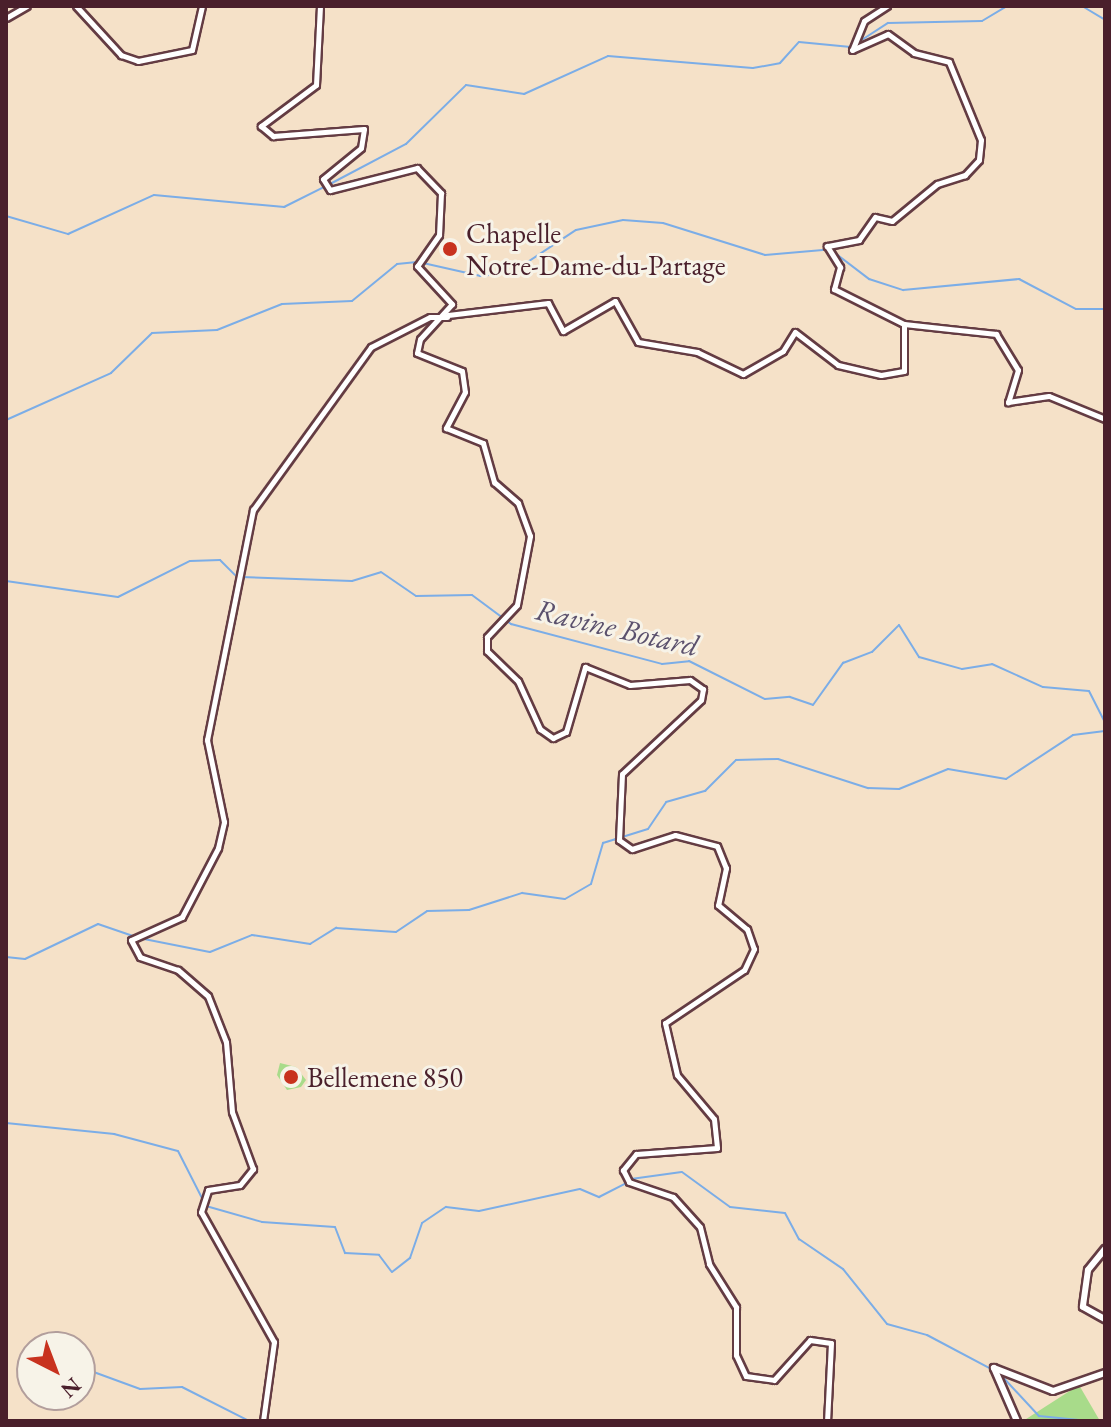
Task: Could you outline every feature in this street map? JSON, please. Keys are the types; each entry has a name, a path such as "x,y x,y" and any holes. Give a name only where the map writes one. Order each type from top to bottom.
{"main road":[{"path":"1105,1249 1088,1270 1083,1307 1105,1319"},
{"path":"1017,1421 992,1371 1053,1391 1105,1373"}],"street":[{"path":"6,18 27,6"},
{"path":"76,6 121,55 138,61 192,50 202,6"},
{"path":"320,6 319,77 306,96 264,119 263,130 273,136 364,129 361,148 323,179 330,190 367,186 409,168 429,173 443,212 436,242 420,256 417,266 450,294 447,316 417,350 424,361 462,371 466,387 446,428 483,443 494,482 527,520 510,614 487,637 487,651 518,681 540,729 553,738 566,732 585,667 635,686 702,685 701,700 622,774 619,840 632,849 675,835 717,846 726,868 718,905 747,929 754,949 744,970 665,1023 677,1075 714,1119 717,1148 636,1154 623,1170 629,1182 673,1197 696,1221 709,1264 735,1302 736,1355 750,1380 774,1380 814,1338 831,1343 827,1421"},
{"path":"887,6 864,21 852,50 888,34 914,53 949,62 981,140 979,160 965,175 937,184 892,221 875,217 859,240 827,246 840,267 834,289 904,324 996,334 1018,370 1008,402 1049,396 1090,419 1105,419"},
{"path":"263,1421 274,1342 201,1212 206,1193 240,1185 253,1169 232,1112 226,1042 208,996 178,970 140,957 131,940 182,917 222,834 207,740 253,510 371,347 430,317 548,303 563,331 615,301 638,342 697,352 743,374 780,354 795,332 838,365 881,375 904,371 904,324"}],"green space":[{"name":"Bellemene 850","path":"280,1063 296,1067 306,1080 301,1087 287,1090 277,1075"},
{"path":"1079,1385 1100,1421 1023,1421"}],"waterway":[{"path":"857,43 888,23 982,21 1007,6"},
{"path":"1082,6 1105,20"},
{"path":"330,184 406,144 466,85 524,94 608,56 753,68 780,63 799,42 851,47"},
{"path":"6,216 68,234 154,195 284,207 324,187"},
{"path":"423,263 480,276 511,273 576,230 623,220 663,223 765,255 823,250"},
{"path":"831,250 869,279 903,290 1019,279 1076,309 1105,309"},
{"path":"6,420 111,373 152,333 217,330 282,304 352,301 397,264 417,262"},
{"name":"Ravine Botard","path":"6,581 118,597 190,561 220,560 235,575"},
{"name":"Ravine Botard","path":"241,577 352,581 381,572 416,596 472,595 511,624 662,664 689,661 765,699 790,697 813,705 843,663 872,652 899,625 919,657 962,669 992,664 1043,687 1089,691 1105,722"},
{"path":"139,938 210,952 252,935 310,944 336,928 396,932 427,911 469,910 522,893 565,899 591,884 603,843 648,829 666,802 705,791 736,760 778,759 868,788 899,789 948,769 1006,779 1073,735 1105,731"},
{"path":"6,957 25,959 98,924 133,936"},
{"path":"6,1123 114,1134 178,1151 206,1206 262,1222 335,1227 345,1253 379,1255 392,1272 410,1258 422,1223 446,1207 479,1211 580,1189 599,1197 626,1183"},
{"path":"631,1179 682,1172 730,1207 785,1213 799,1239 843,1269 887,1324 927,1335 993,1370"},
{"path":"96,1373 140,1389 182,1387 249,1421"},
{"path":"999,1373 1039,1416 1089,1421"}],"place":[{"name":"Chapelle Notre-Dame-du-Partage","path":"450,249"},
{"name":"Bellemene 850","path":"291,1077"}]}
